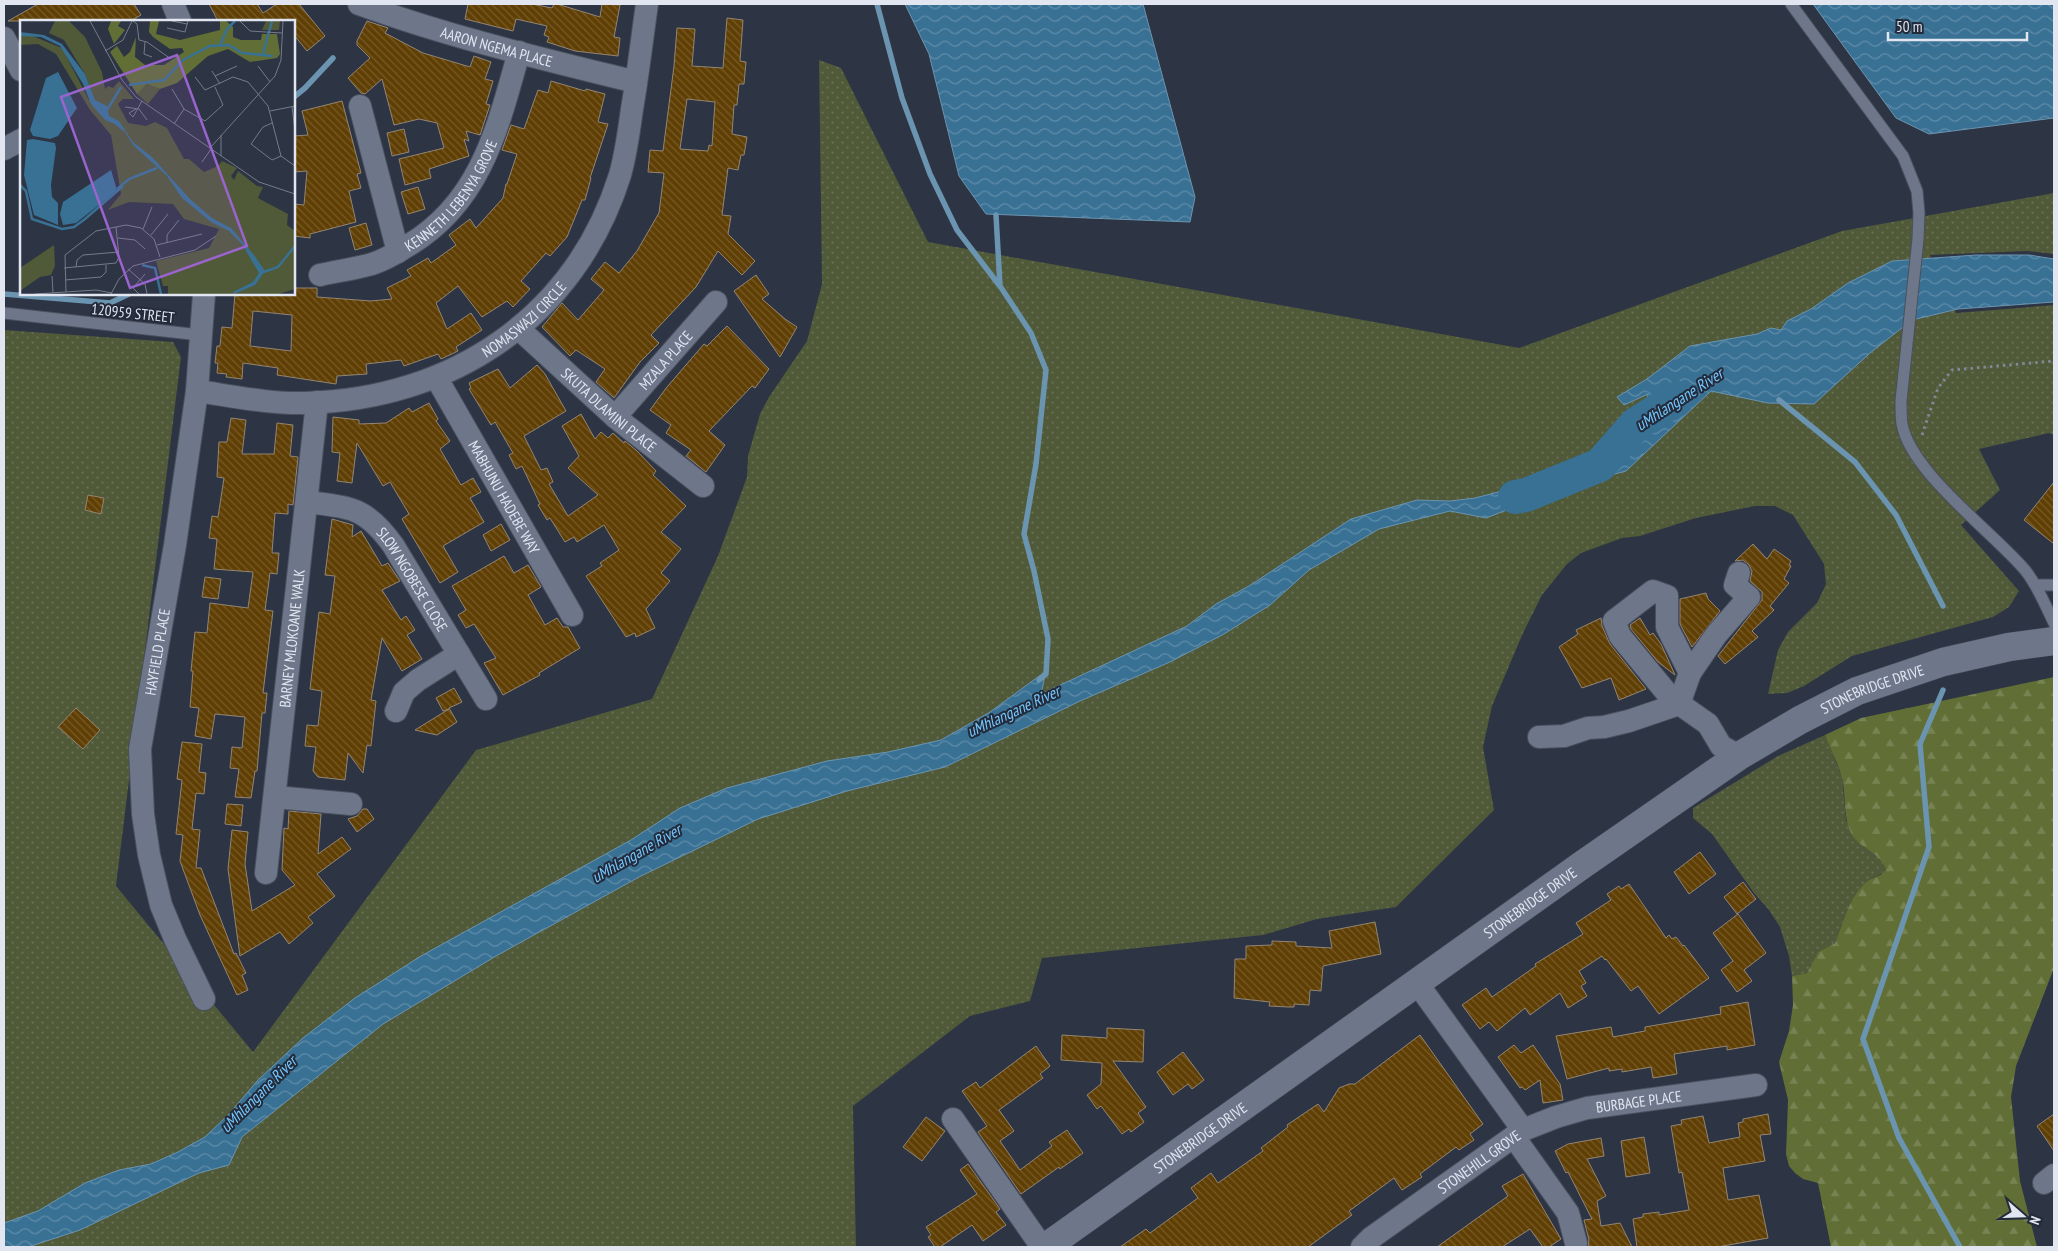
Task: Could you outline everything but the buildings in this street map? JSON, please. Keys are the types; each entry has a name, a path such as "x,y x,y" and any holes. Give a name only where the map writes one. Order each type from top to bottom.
{"street":[{"path":"173,4 180,20"},
{"name":"AARON NGEMA PLACE","path":"358,4 390,9 519,52 636,82"},
{"name":"NOMASWAZI CIRCLE","path":"197,391 274,401 317,402 387,393 436,377 476,358 518,329 538,310 570,272 590,243 607,209 620,174 628,140 647,4"},
{"path":"4,38 20,68"},
{"name":"KENNETH LEBENYA GROVE","path":"320,275 373,263 398,252 426,235 447,216 472,183 497,130 519,52"},
{"path":"360,106 398,252"},
{"path":"4,148 20,140"},
{"name":"HAYFIELD PLACE","path":"204,295 197,391 166,602 140,748 140,785 149,855 162,905 175,939 204,999"},
{"name":"MZALA PLACE","path":"615,417 716,302"},
{"name":"SKUTA DLAMINI PLACE","path":"518,329 615,417 703,486"},
{"name":"MABHUNU HADEBE WAY","path":"436,377 572,615"},
{"name":"BARNEY MLOKOANE WALK","path":"266,873 308,502 317,402"},
{"name":"SLOW NGOBESE CLOSE","path":"308,502 357,510 383,531 486,699"},
{"path":"1679,704 1690,674 1716,635 1742,602 1749,597 1735,585 1739,573"},
{"path":"1690,674 1667,627 1667,596 1653,591 1614,621 1620,636 1671,698 1708,724 1721,746 1740,756"},
{"name":"STONEBRIDGE DRIVE","path":"1050,1246 1190,1143 1582,865 1740,756 1800,720 1857,691 1943,662 2010,647 2054,641"},
{"path":"396,711 404,692 418,680 459,654"},
{"path":"1539,737 1564,736 1588,728 1604,727 1629,721 1679,704"},
{"path":"275,797 351,804"},
{"name":"STONEHILL GROVE","path":"1362,1247 1371,1238 1519,1134 1417,983"},
{"name":"BURBAGE PLACE","path":"1519,1134 1548,1119 1587,1108 1756,1085"},
{"path":"953,1119 1050,1246"},
{"path":"1519,1134 1568,1213 1576,1243"}],"lane":[{"path":"1791,4 1903,156 1917,191 1919,213 1918,239 1901,401 1902,425 1915,452 1942,487 2024,569 2036,585 2054,623"},
{"name":"120959 STREET","path":"4,313 200,335"},
{"path":"2036,585 2054,585"}],"path":[{"path":"1915,452 1938,388 1952,370 2054,361"}],"green space":[{"path":"819,60 841,68 928,242 1519,348 1842,231 2054,193 2054,254 2027,251 1930,255 1956,313 2054,305 2054,435 2049,433 1979,449 2000,490 1961,525 2019,591 2009,607 1993,617 1852,656 1804,686 1787,693 1768,694 1778,650 1788,632 1817,603 1826,584 1824,564 1793,515 1775,506 1755,506 1696,518 1640,536 1622,538 1581,553 1567,564 1542,595 1523,633 1492,706 1483,747 1494,810 1396,907 1317,919 1263,935 1042,958 1030,1001 970,1016 853,1106 856,1247 4,1247 4,330 173,342 181,357 116,886 253,1052 476,750 652,699 718,556 747,477 748,456 760,414 769,397 807,341 822,284"},
{"path":"2054,677 2054,968 2016,1066 2011,1097 2020,1181 2037,1247 1831,1247 1818,1183 1803,1179 1789,1166 1786,1154 1788,1100 1779,1062 1789,1031 1793,1005 1792,976 1807,973 1818,952 1835,943 1855,895 1866,882 1886,869 1879,858 1858,842 1850,831 1846,818 1842,778 1825,735 1861,718"},
{"path":"1825,735 1842,777 1846,820 1860,844 1883,861 1886,869 1866,882 1855,895 1835,943 1818,952 1807,973 1792,976 1789,956 1780,927 1712,834 1693,818 1693,808 1778,756"}],"water":[{"path":"905,4 1143,4 1195,197 1190,222 986,214 959,176 929,54"},
{"path":"1813,4 2054,4 2054,118 1929,134 1896,118"},
{"path":"1976,255 2029,255 2054,259 2054,302 1958,309 1912,320 1870,353 1814,404 1768,403 1711,391 1626,471 1569,486 1486,518 1450,511 1379,529 1309,570 1270,605 1224,634 1170,662 1080,701 945,767 847,791 758,819 639,877 496,956 383,1024 242,1137 229,1165 199,1173 80,1230 28,1247 4,1247 4,1223 38,1211 85,1183 119,1170 151,1164 205,1137 229,1114 258,1080 303,1038 355,998 421,956 631,840 680,808 727,788 827,761 888,752 941,740 990,712 1046,671 1041,694 1187,626 1216,604 1249,586 1351,519 1417,500 1450,501 1475,498 1510,489 1563,481 1593,465 1624,443 1645,413 1648,394 1624,405 1617,397 1647,379 1690,346 1757,334 1771,328 1781,330 1787,321 1811,309 1848,283 1892,261"}],"waterway":[{"path":"877,4 902,98 930,174 957,230 999,285"},
{"path":"295,96 333,58"},
{"path":"996,215 1000,286 1031,333 1046,370 1036,464 1024,534 1034,571 1048,639 1046,674 1039,680"},
{"path":"4,294 110,303 127,295"},
{"name":"uMhlangane River","path":"1515,497 1526,495 1600,465 1636,424 1677,398"},
{"path":"1779,400 1855,462 1896,515 1943,606"},
{"path":"1943,690 1920,744 1929,847 1863,1039 1899,1138 1960,1247"}]}
